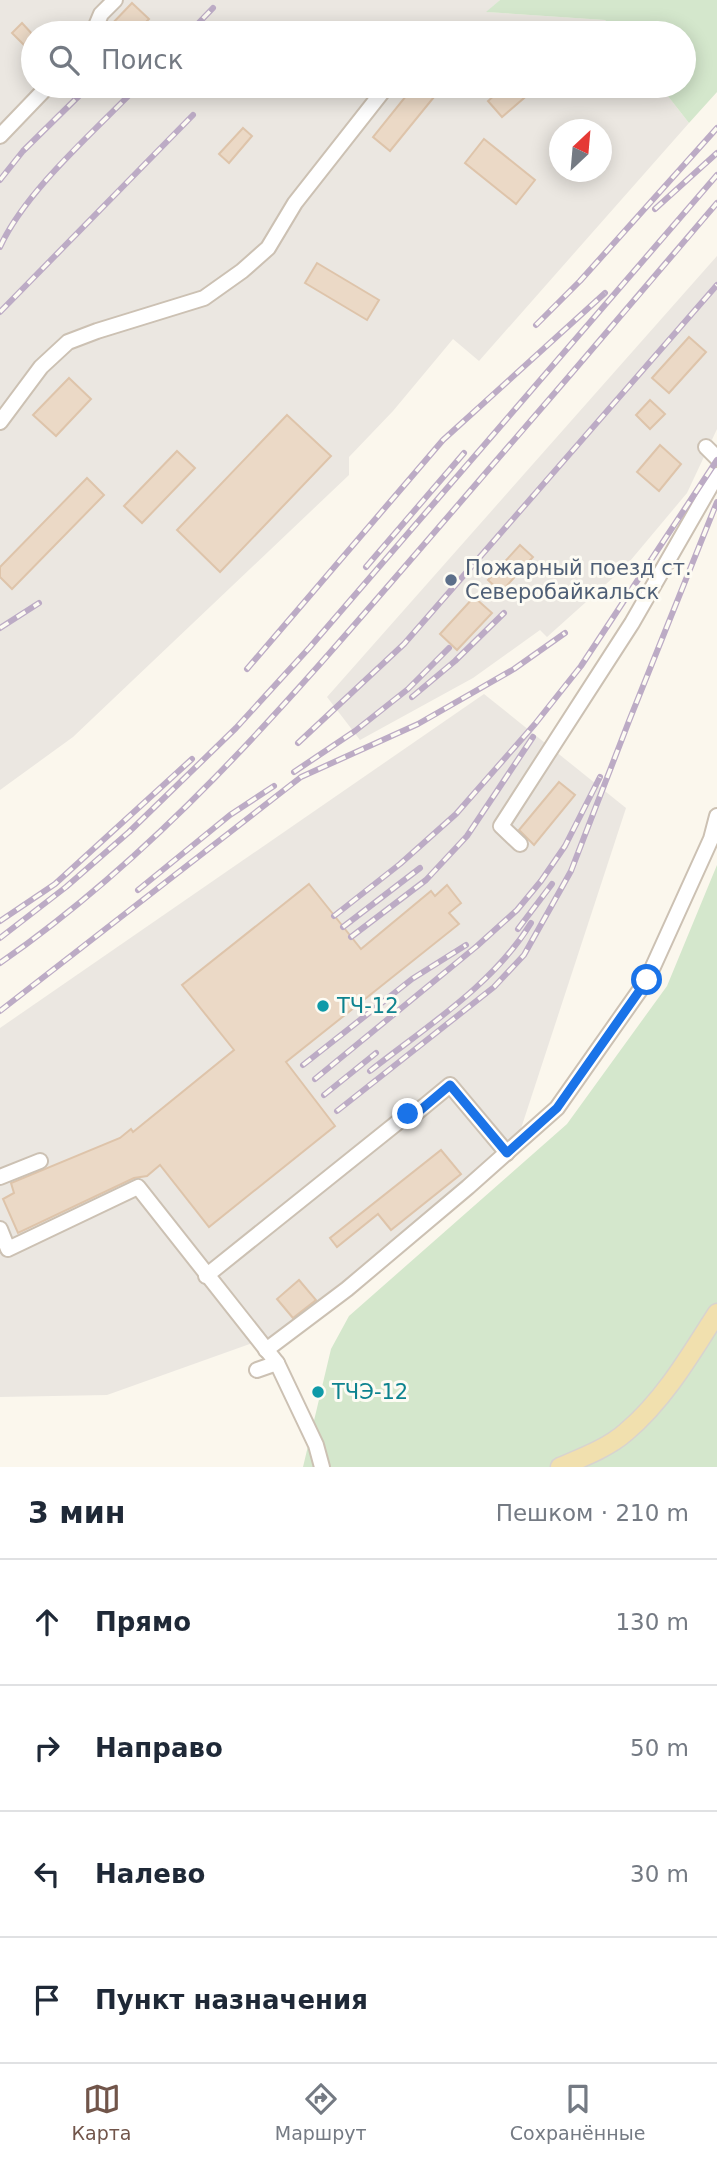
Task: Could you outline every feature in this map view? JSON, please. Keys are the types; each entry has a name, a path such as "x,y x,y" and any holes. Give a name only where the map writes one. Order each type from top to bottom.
{"main road":[{"path":"560,1467 625,1434 656,1402 717,1312"}],"street":[{"path":"98,21 101,13 115,0"},
{"path":"0,136 36,98"},
{"path":"0,422 41,367 68,342 204,298 242,271 268,248 295,203 378,98"},
{"path":"520,844 501,826 632,623 717,475"},
{"path":"266,1350 347,1289 557,1108 647,980 711,839 717,816"},
{"path":"206,1276 408,1114 411,1118 450,1085 507,1153"},
{"path":"0,1177 40,1161"},
{"path":"0,1229 8,1249 138,1186 206,1276 277,1363 316,1445 322,1467"},
{"path":"257,1370 277,1363"}],"shaded area":[{"path":"0,0 500,0 487,12 606,21 21,21 21,98 669,98 689,123 479,361 453,339 393,411 349,457 349,475 73,737 0,790"},
{"path":"717,256 717,429 687,493 625,567 547,637 540,630 473,678 360,740 327,697"},
{"path":"484,694 626,808 512,1156 320,1319 107,1395 0,1397 0,1028"}],"green space":[{"path":"500,0 717,0 717,92 689,123 669,98 696,98 696,21 606,21 486,12"},
{"path":"717,865 717,1467 303,1467 331,1349 349,1316 567,1124 667,986"}],"building":[{"path":"132,3 149,19 147,21 115,21"},
{"path":"21,24 21,42 12,33"},
{"path":"404,98 433,98 390,151 373,137"},
{"path":"491,98 524,98 502,117 488,101"},
{"path":"243,128 252,136 229,163 219,154"},
{"path":"484,139 535,180 516,204 465,163"},
{"path":"317,263 379,300 367,320 305,283"},
{"path":"689,337 706,352 669,393 652,378"},
{"path":"69,378 91,399 56,436 33,415"},
{"path":"650,400 665,414 650,429 636,415"},
{"path":"287,415 331,456 220,572 177,530"},
{"path":"660,445 681,464 659,491 637,472"},
{"path":"177,451 195,468 142,523 124,506"},
{"path":"87,478 104,495 12,589 0,577 0,567"},
{"path":"520,545 533,557 501,592 488,580"},
{"path":"474,597 492,613 457,650 440,634"},
{"path":"559,782 575,795 534,845 519,830"},
{"path":"309,884 361,949 431,891 435,896 447,885 461,903 449,913 459,924 286,1062 335,1126 209,1227 160,1165 147,1176 134,1178 18,1233 3,1199 14,1193 11,1183 120,1138 131,1129 133,1132 234,1050 182,985"},
{"path":"441,1150 461,1174 391,1230 378,1214 337,1247 330,1238"},
{"path":"299,1280 316,1300 293,1318 277,1299"}],"railway":[{"path":"201,21 213,8"},
{"path":"0,180 23,151 77,98"},
{"path":"0,247 26,204 43,183 126,98"},
{"path":"0,312 193,115"},
{"path":"536,325 580,281 717,128"},
{"path":"655,209 717,153"},
{"path":"0,938 66,887 129,832 236,728 310,647 717,175"},
{"path":"0,963 59,920 114,873 219,773 318,666 717,203"},
{"path":"298,743 404,644 717,285"},
{"path":"247,669 443,440 605,293"},
{"path":"366,567 464,453"},
{"path":"334,916 400,864 456,814 535,724 581,666 717,460"},
{"path":"337,1111 494,987 524,955 571,871 717,502"},
{"path":"0,628 39,603"},
{"path":"412,697 455,661 504,613"},
{"path":"0,1011 301,777 418,724 514,669 565,633"},
{"path":"294,772 355,731 408,689 449,648"},
{"path":"351,937 426,880 467,836 533,737"},
{"path":"0,921 55,884 192,759"},
{"path":"315,1079 517,910 565,846 600,777"},
{"path":"138,890 230,815 274,786"},
{"path":"343,927 420,868"},
{"path":"518,929 552,884"},
{"path":"370,1071 478,985 516,945 531,923"},
{"path":"303,1065 412,979 466,945"},
{"path":"324,1095 376,1053"}],"place":[{"name":"Пожарный поезд ст. Северобайкальск","path":"451,580"},
{"name":"ТЧ-12","path":"323,1006"},
{"name":"ТЧЭ-12","path":"318,1392"}],"route":[{"path":"408,1114 411,1118 450,1085 507,1153 557,1108 647,980"}]}
